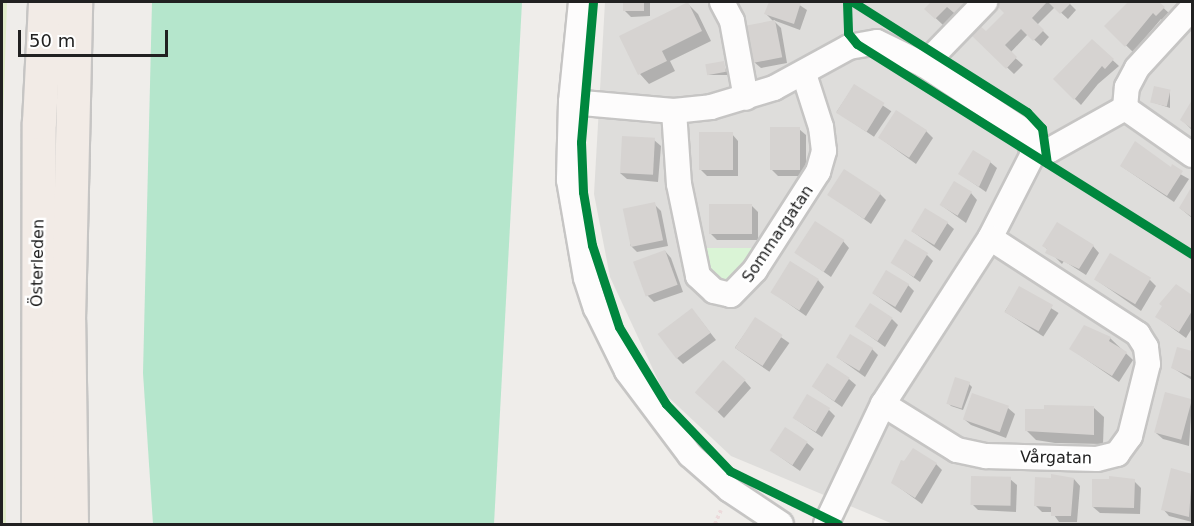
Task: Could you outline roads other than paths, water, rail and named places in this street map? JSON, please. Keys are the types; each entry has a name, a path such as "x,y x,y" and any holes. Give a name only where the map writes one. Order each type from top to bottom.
{"main road":[{"name":"Österleden","path":"38,525 39,122 45,2"},
{"name":"Österleden","path":"71,525 68,320 75,2"}],"street":[{"path":"581,2 571,102 569,180 573,216 586,278 610,340 647,402 690,455 730,490 781,525"},
{"path":"924,65 985,2"},
{"path":"730,8 746,98"},
{"path":"1125,108 1127,87 1137,68 1192,8"},
{"path":"571,102 674,111 746,98 804,74 849,47 868,42 896,49 924,65 1021,127 1030,140 1033,154 990,238 883,404 826,525"},
{"name":"Sommargatan","path":"674,111 679,184 698,276 714,291 731,295 755,270 818,172 824,151 821,127 804,74"},
{"path":"1033,154 1050,150 1125,108"},
{"path":"1125,108 1192,155"},
{"name":"Vårgatan","path":"883,404 957,450 986,456 1097,459 1116,454 1130,436 1148,364 1146,347 1138,334 990,238"}]}
